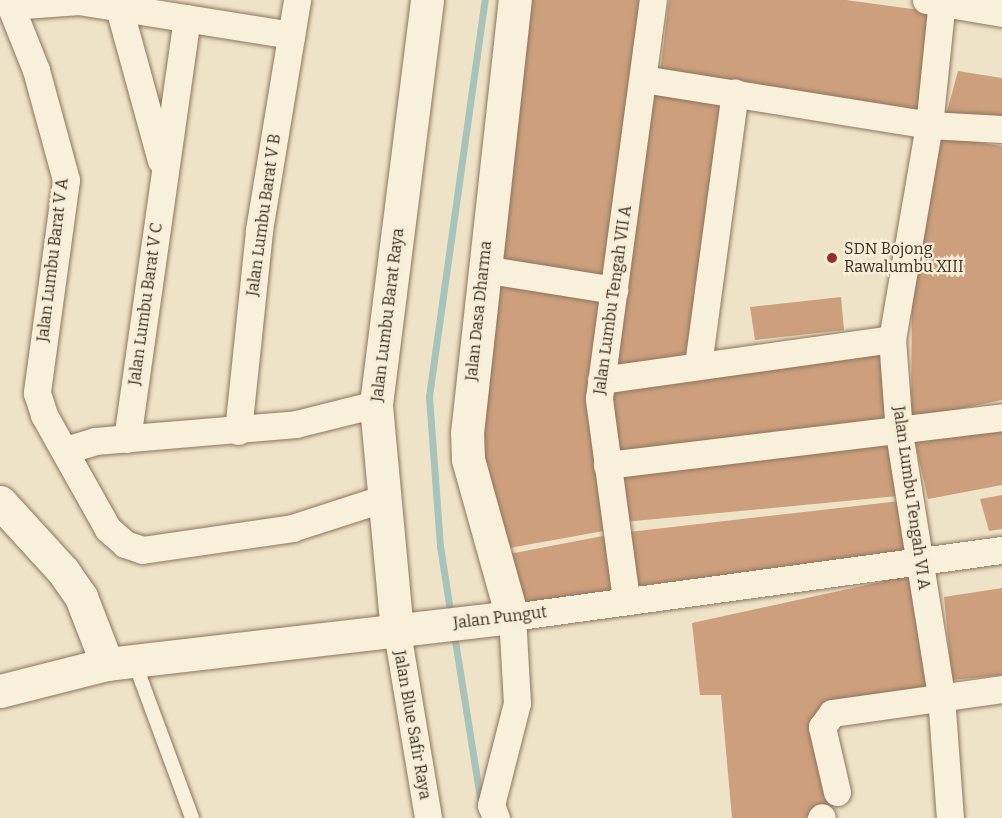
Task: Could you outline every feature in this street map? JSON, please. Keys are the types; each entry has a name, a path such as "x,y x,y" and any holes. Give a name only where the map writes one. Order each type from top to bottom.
{"street":[{"name":"Jalan Lumbu Barat V B","path":"238,431 259,231 297,0"},
{"name":"Jalan Lumbu Barat Raya","path":"406,631 385,498 376,404 427,0"},
{"name":"Jalan Dasa Dharma","path":"499,618 468,459 483,269 515,0"},
{"name":"Jalan Lumbu Tengah VII A","path":"626,599 598,398 653,0"},
{"path":"9,3 79,1 291,35"},
{"path":"937,1 1002,13"},
{"name":"Jalan Lumbu Tengah VI A","path":"937,1 929,124 892,339 899,433 941,696 950,818"},
{"name":"Jalan Lumbu Barat V A","path":"9,3 64,163 66,180 37,393 108,529 125,544 142,550 292,528 385,498"},
{"name":"Jalan Lumbu Barat V C","path":"119,8 164,170"},
{"name":"Jalan Lumbu Barat V C","path":"127,439 187,18"},
{"path":"643,79 929,124 1002,129"},
{"path":"698,365 735,92"},
{"path":"483,269 614,290"},
{"path":"601,380 892,339"},
{"path":"66,450 94,441 238,431 296,423 376,404"},
{"path":"607,465 899,433 1002,417"},
{"path":"0,502 81,597 120,662"},
{"name":"Jalan Pungut","path":"0,691 120,662 406,631 626,599 921,563 1002,550"},
{"path":"496,818 491,805 517,703 499,618"},
{"name":"Jalan Blue Safir Raya","path":"406,631 428,818"},
{"path":"837,792 822,727 832,713 1002,689"}],"lane":[{"path":"120,662 192,818"}],"building":[{"path":"531,0 641,0 603,279 499,261"},
{"path":"669,0 846,0 934,12 922,115 660,74"},
{"path":"958,71 1002,78 1002,124 945,119"},
{"path":"653,91 722,103 691,358 611,370"},
{"path":"944,137 1002,146 1002,400 911,419 912,281 932,150"},
{"path":"494,283 604,298 609,530 504,549 481,462"},
{"path":"841,297 844,330 755,340 750,307"},
{"path":"884,348 892,425 614,453 608,388"},
{"path":"1002,425 1002,485 928,499 915,442"},
{"path":"894,439 898,496 624,522 616,473"},
{"path":"1002,495 1002,529 989,531 980,499"},
{"path":"900,501 905,554 639,586 629,532"},
{"path":"608,535 614,594 516,610 509,554"},
{"path":"912,575 931,692 816,712 812,736 830,801 805,818 732,818 721,695 700,695 692,623"},
{"path":"1002,588 1002,675 952,680 944,597"}],"waterway":[{"path":"451,617 440,546 429,396 485,0"},
{"path":"454,634 481,804"}],"place":[{"name":"SDN Bojong Rawalumbu XIII","path":"832,258"}]}
